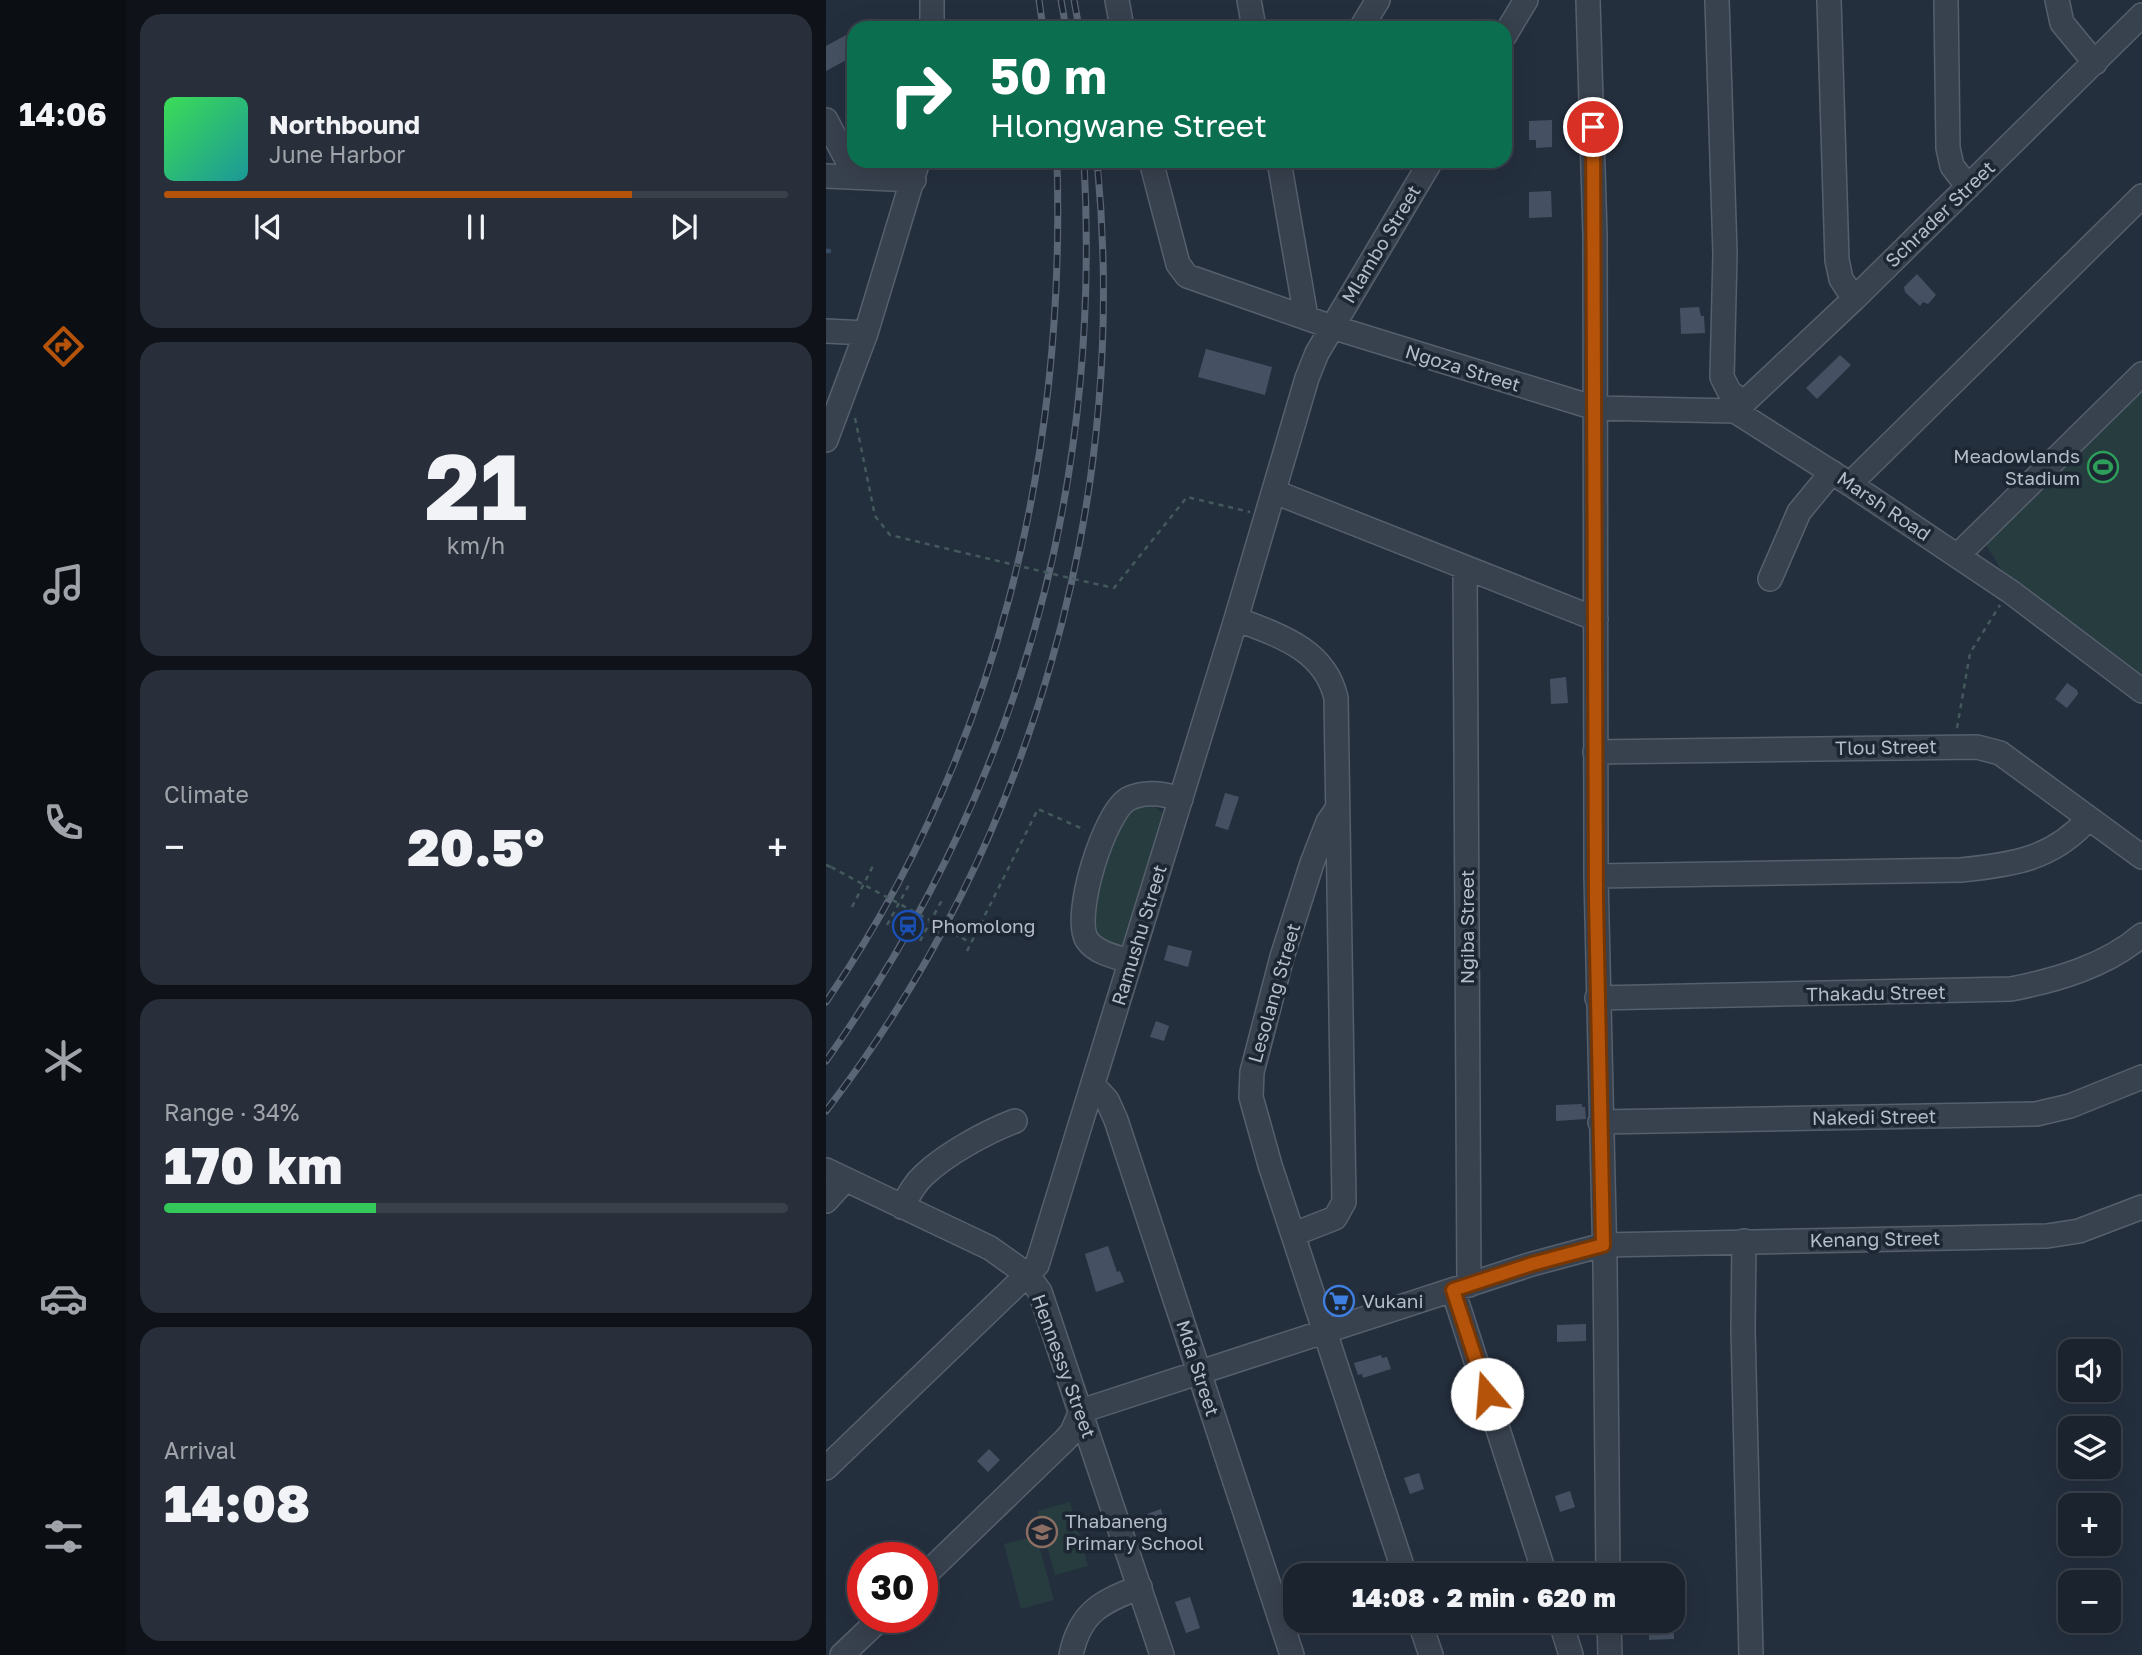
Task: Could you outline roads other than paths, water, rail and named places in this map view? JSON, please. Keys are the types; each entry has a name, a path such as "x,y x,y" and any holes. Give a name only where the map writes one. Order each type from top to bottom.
{"street":[{"path":"932,0 932,21"},
{"path":"1117,0 1121,21"},
{"path":"1249,0 1253,21"},
{"path":"1365,21 1378,0"},
{"path":"1512,23 1526,0"},
{"path":"1588,0 1594,167 1597,998 1608,1563"},
{"path":"1717,0 1725,254 1722,377 1739,407"},
{"path":"1829,0 1837,260 1841,279 1854,299"},
{"path":"1946,0 1948,148 1952,166 1968,187"},
{"path":"2057,0 2062,23 2095,63"},
{"name":"Schrader Street","path":"1739,407 1854,299 2095,63 2137,30"},
{"path":"826,120 847,160"},
{"path":"851,168 856,177"},
{"name":"Ngoza Street","path":"1153,168 1178,264 1184,273 1192,278 1332,327 1595,408"},
{"path":"1280,168 1306,317"},
{"name":"Mlambo Street","path":"1332,327 1427,168"},
{"path":"826,176 856,177 916,171 866,333 826,440"},
{"path":"1770,579 1799,512 1841,478 2142,196"},
{"name":"Ramushu Street","path":"826,1468 1028,1275 1039,1259 1237,619 1307,378 1332,327"},
{"path":"826,331 866,333"},
{"path":"1958,555 2142,374"},
{"path":"1595,408 1739,407"},
{"name":"Marsh Road","path":"1739,407 2011,592 2142,691"},
{"path":"1275,492 1596,619"},
{"name":"Ngiba Street","path":"1465,569 1461,1288 1541,1563"},
{"name":"Lesolang Street","path":"1237,619 1305,650 1317,660 1330,678 1336,706 1336,809 1328,821 1312,863 1282,957 1251,1072 1252,1100 1270,1165 1401,1563"},
{"name":"Tlou Street","path":"1595,752 1977,747 2000,753 2142,857"},
{"path":"1130,961 1095,948 1084,934 1084,906 1102,837 1118,807 1128,799 1140,794 1155,794 1181,799"},
{"path":"1294,1234 1335,1218 1343,1202 1336,809"},
{"path":"1596,876 1961,870 1993,867 2020,861 2054,848 2072,837 2088,818"},
{"name":"Thakadu Street","path":"1597,998 2011,989 2051,980 2099,962 2119,953 2142,935"},
{"name":"Nakedi Street","path":"1600,1122 2036,1114 2070,1106 2142,1077"},
{"name":"Mda Street","path":"1094,1086 1107,1100 1116,1120 1292,1655"},
{"path":"902,1207 915,1185 934,1167 988,1133 1015,1121"},
{"path":"826,1201 835,1175"},
{"name":"Hennessy Street","path":"835,1175 990,1248 1028,1275 1048,1309 1162,1655"},
{"name":"Kenang Street","path":"1081,1411 1555,1256 1603,1245 2047,1236 2079,1231 2142,1207"},
{"path":"1744,1241 1751,1655"},
{"path":"938,1563 1065,1440 1072,1432 1081,1411"},
{"path":"1071,1655 1081,1625 1092,1610 1112,1597 1140,1587"},
{"path":"1423,1633 1431,1655"},
{"path":"1564,1633 1571,1655"},
{"path":"1609,1633 1610,1655"},
{"path":"842,1655 863,1646"}],"railway":[{"path":"1039,0 1042,21"},
{"path":"1061,0 1065,21"},
{"path":"1074,0 1078,21"},
{"path":"826,1002 885,907 935,808 976,705 1009,600 1033,493 1049,383 1057,273 1057,168"},
{"path":"826,1061 893,958 949,853 996,745 1033,634 1061,520 1078,403 1086,284 1084,168"},
{"path":"826,1111 898,1007 960,896 1011,781 1052,662 1080,539 1098,414 1103,288 1097,168"}],"place":[{"name":"Meadowlands Stadium","path":"2103,467"},
{"name":"Phomolong","path":"908,926"},
{"name":"Vukani","path":"1339,1301"},
{"name":"Thabaneng Primary School","path":"1042,1532"}]}
